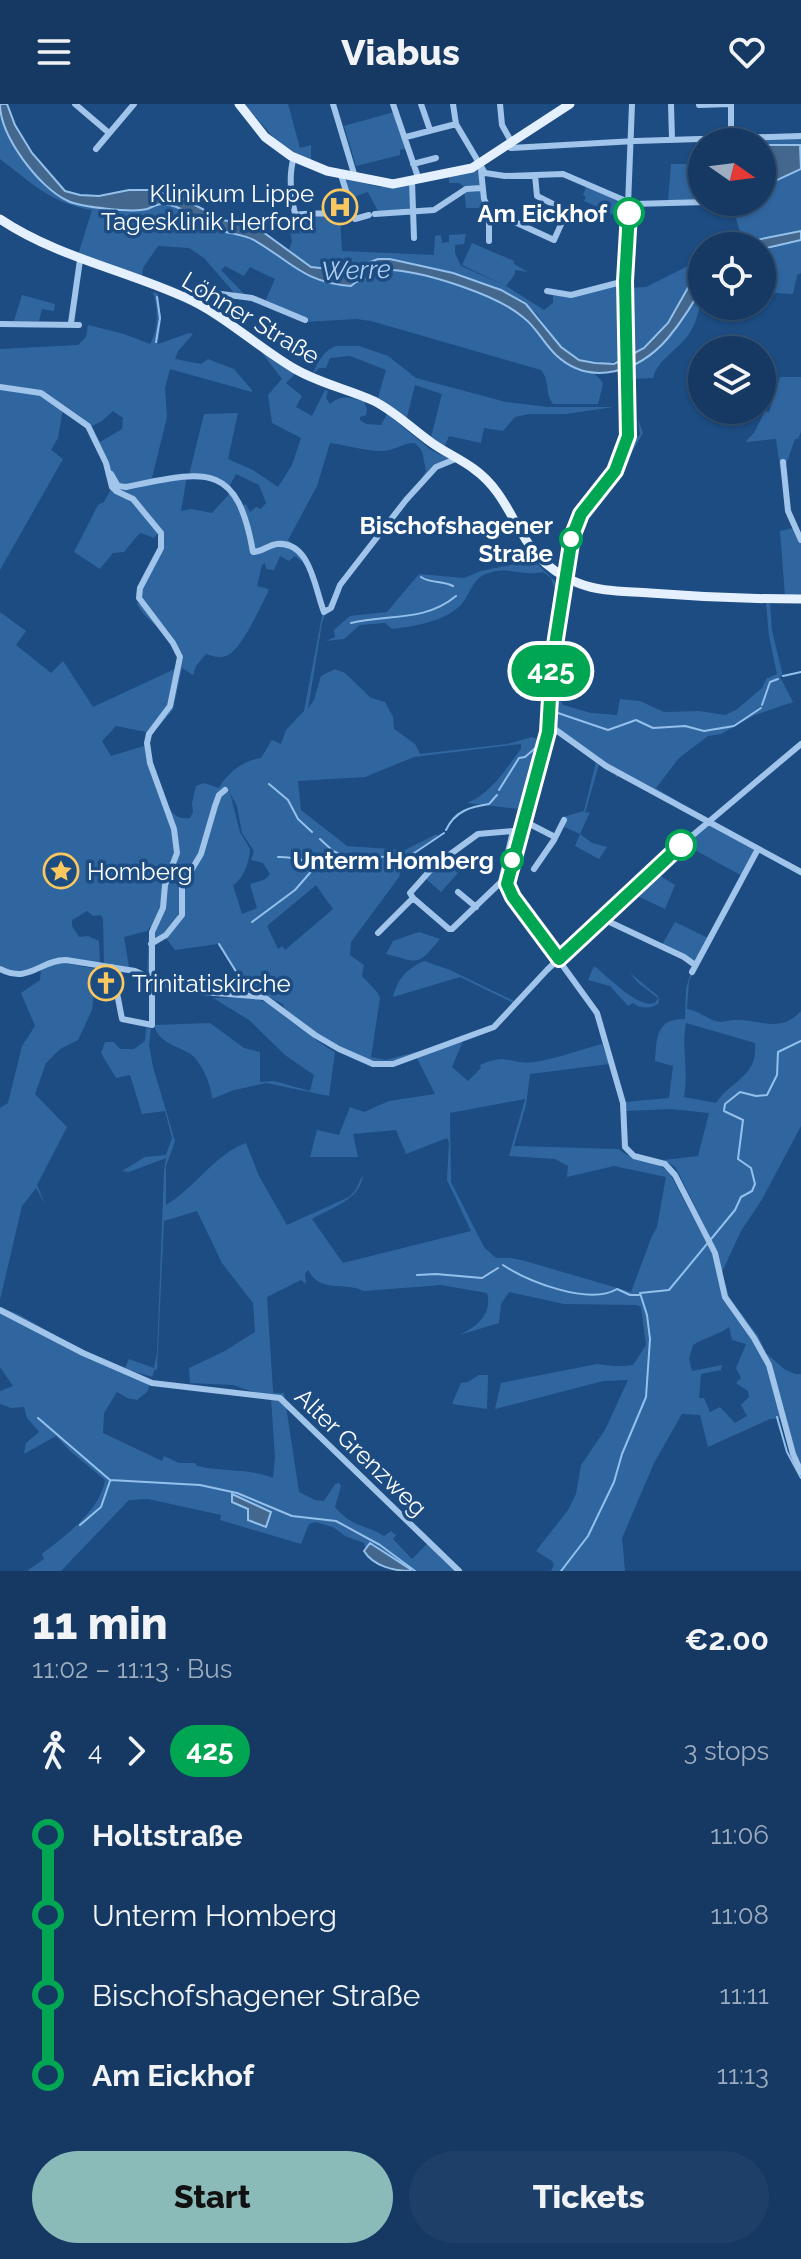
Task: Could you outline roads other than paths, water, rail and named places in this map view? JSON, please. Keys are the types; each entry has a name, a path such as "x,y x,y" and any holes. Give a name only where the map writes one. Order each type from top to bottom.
{"main road":[{"path":"239,104 265,137 294,157 341,177 393,184 480,167 570,104"},
{"name":"Löhner Straße","path":"0,219 37,242 184,297 219,316 297,371 379,404 434,445 481,474 493,486 539,558 565,577 586,586 608,590 719,598 801,599"}],"street":[{"path":"75,104 109,133"},
{"path":"96,149 134,104"},
{"path":"333,104 355,178"},
{"path":"393,104 406,137 416,181 414,238"},
{"path":"421,104 430,130"},
{"path":"453,104 456,124 480,167 481,188 490,217 489,241"},
{"path":"500,104 502,125 511,148 688,139"},
{"path":"632,104 625,281 630,427 615,471 577,523 572,537 552,664 549,725 504,882 450,930 410,893 431,869 478,834 512,830 514,833 504,882 599,1018 623,1103 625,1147 630,1154 659,1161 671,1169 710,1242 718,1261 725,1297 769,1365 793,1454 801,1472"},
{"path":"671,104 672,139"},
{"path":"699,105 731,104 731,128"},
{"path":"406,137 456,124"},
{"path":"776,137 801,136"},
{"path":"294,157 291,165 296,218 312,212 352,212"},
{"path":"413,164 436,158"},
{"path":"480,167 505,176 563,174 630,202 688,202"},
{"path":"490,217 504,217 554,240 567,211 537,196 535,175"},
{"path":"341,177 355,219 372,214 434,210 466,189 481,188"},
{"path":"0,324 75,324 80,260"},
{"path":"547,291 571,295 625,281"},
{"path":"184,297 189,291 198,291 252,298 305,320"},
{"path":"0,387 41,393 83,421 94,434 116,484 121,486 176,478 209,477 218,480 242,505 253,538 253,552 258,553 278,544 289,546 304,557 318,588 324,612 331,608 340,585 406,500 436,467 458,458"},
{"path":"783,462 788,511 801,540"},
{"path":"108,467 109,480 116,491 133,499 161,533 161,548 141,585 139,598 180,657 170,706 147,738 150,763 174,829 177,853 165,885 163,908 152,932 152,1025 122,1019 112,967"},
{"path":"549,725 606,766 801,872"},
{"path":"0,969 21,974 60,960 135,971 165,986 184,991 264,997 325,1042 368,1062 385,1065 494,1027 601,918 707,821 801,744"},
{"path":"151,944 166,935 182,915 182,886 201,854 219,795 225,790"},
{"path":"522,820 555,837"},
{"path":"534,869 564,820"},
{"path":"601,918 684,957 694,968 758,849"},
{"path":"458,892 476,907"},
{"path":"378,933 413,898"},
{"name":"Alter Grenzweg","path":"0,1310 83,1353 152,1383 280,1398 459,1571"}],"water":[{"name":"Werre","path":"0,104 7,104 15,125 32,153 65,191 99,196 148,190 180,197 223,220 256,227 311,267 347,271 378,259 390,259 453,273 501,290 526,304 561,347 579,360 614,364 644,348 668,323 688,288 688,311 657,350 644,359 615,371 584,371 556,355 529,322 512,309 462,286 390,270 369,275 351,286 335,284 299,270 254,240 219,230 177,207 163,204 140,210 119,210 68,201 45,185 23,160 2,117"},
{"path":"776,145 800,145 801,169 776,181"},
{"path":"801,231 801,240 776,246 776,236"},
{"path":"232,1494 271,1512 266,1527 248,1520 248,1509 232,1502"},
{"path":"370,1543 411,1571 378,1564 364,1551"}],"waterway":[{"path":"156,342 160,318 157,297"},
{"path":"421,577 453,586"},
{"path":"351,623 419,614 456,596"},
{"path":"783,676 801,672"},
{"path":"762,705 770,682 778,679"},
{"path":"555,712 608,730 636,720 653,728 685,726 704,731 734,726 761,708"},
{"path":"499,790 519,758 525,757 540,744"},
{"path":"269,784 288,800 298,819 312,832"},
{"path":"446,830 459,814 489,804 497,795"},
{"path":"510,855 517,832"},
{"path":"344,856 391,857 401,862 444,833"},
{"path":"320,839 342,855"},
{"path":"323,859 341,855"},
{"path":"278,857 317,861"},
{"path":"252,922 295,890 322,859"},
{"path":"219,944 248,991"},
{"path":"561,1571 588,1536 614,1482 646,1397 650,1339 640,1293 669,1290 735,1210 741,1197 752,1191 755,1184 751,1168 738,1159 743,1120 724,1111 725,1104 740,1092 767,1095 777,1075 778,1052 801,1041"},
{"path":"503,1265 542,1284 575,1293 605,1294 617,1289 639,1295"},
{"path":"417,1275 482,1278 498,1268"},
{"path":"777,1417 787,1452 801,1478"},
{"path":"38,1418 110,1480 200,1485 237,1493 292,1516 336,1521 380,1545 415,1571"},
{"path":"80,1525 101,1507 110,1481"}],"place":[{"name":"Klinikum Lippe Tagesklinik Herford","path":"340,207"},
{"name":"Am Eickhof","path":"629,213"},
{"name":"Bischofshagener Straße","path":"571,539"},
{"name":"Unterm Homberg","path":"512,860"},
{"name":"Homberg","path":"61,871"},
{"name":"Trinitatiskirche","path":"106,983"}]}
